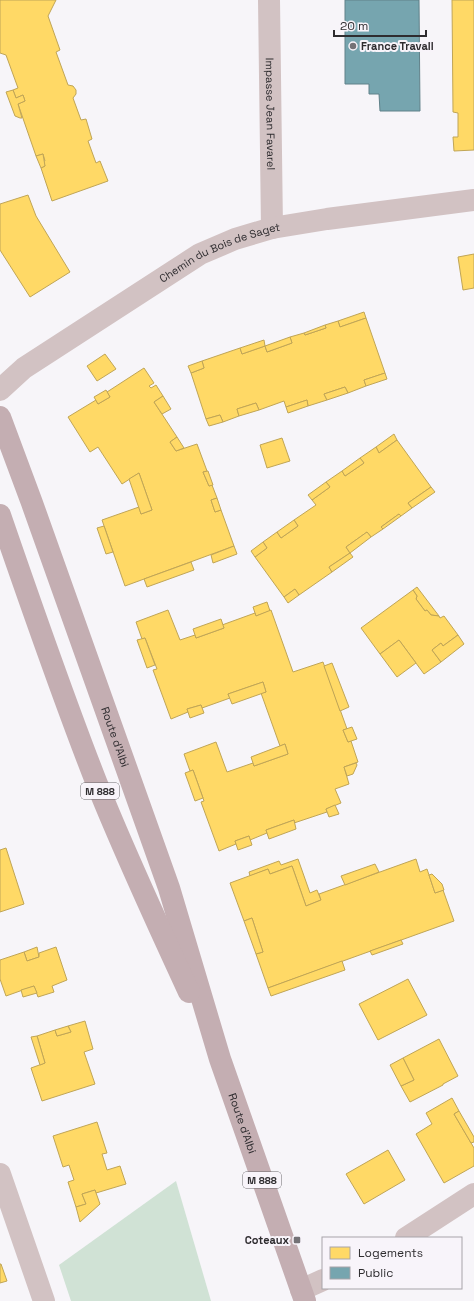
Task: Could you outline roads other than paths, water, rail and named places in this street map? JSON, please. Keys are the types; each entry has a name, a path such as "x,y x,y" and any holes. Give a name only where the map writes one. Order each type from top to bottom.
{"main road":[{"name":"Route d'Albi","path":"0,417 169,888 220,1060 303,1295"},
{"name":"Route d'Albi","path":"0,516 54,670 98,785 145,898 220,1060"}],"street":[{"name":"Impasse Jean Favarel","path":"269,0 272,228"},
{"name":"Chemin du Bois de Saget","path":"0,390 24,368 200,254 235,239 272,228 335,218 474,200"},
{"path":"0,1174 44,1301"},
{"path":"408,1237 474,1194"},
{"path":"303,1295 322,1281"}],"place":[{"name":"France Travail","path":"353,46"},
{"name":"Coteaux","path":"297,1240"}]}
